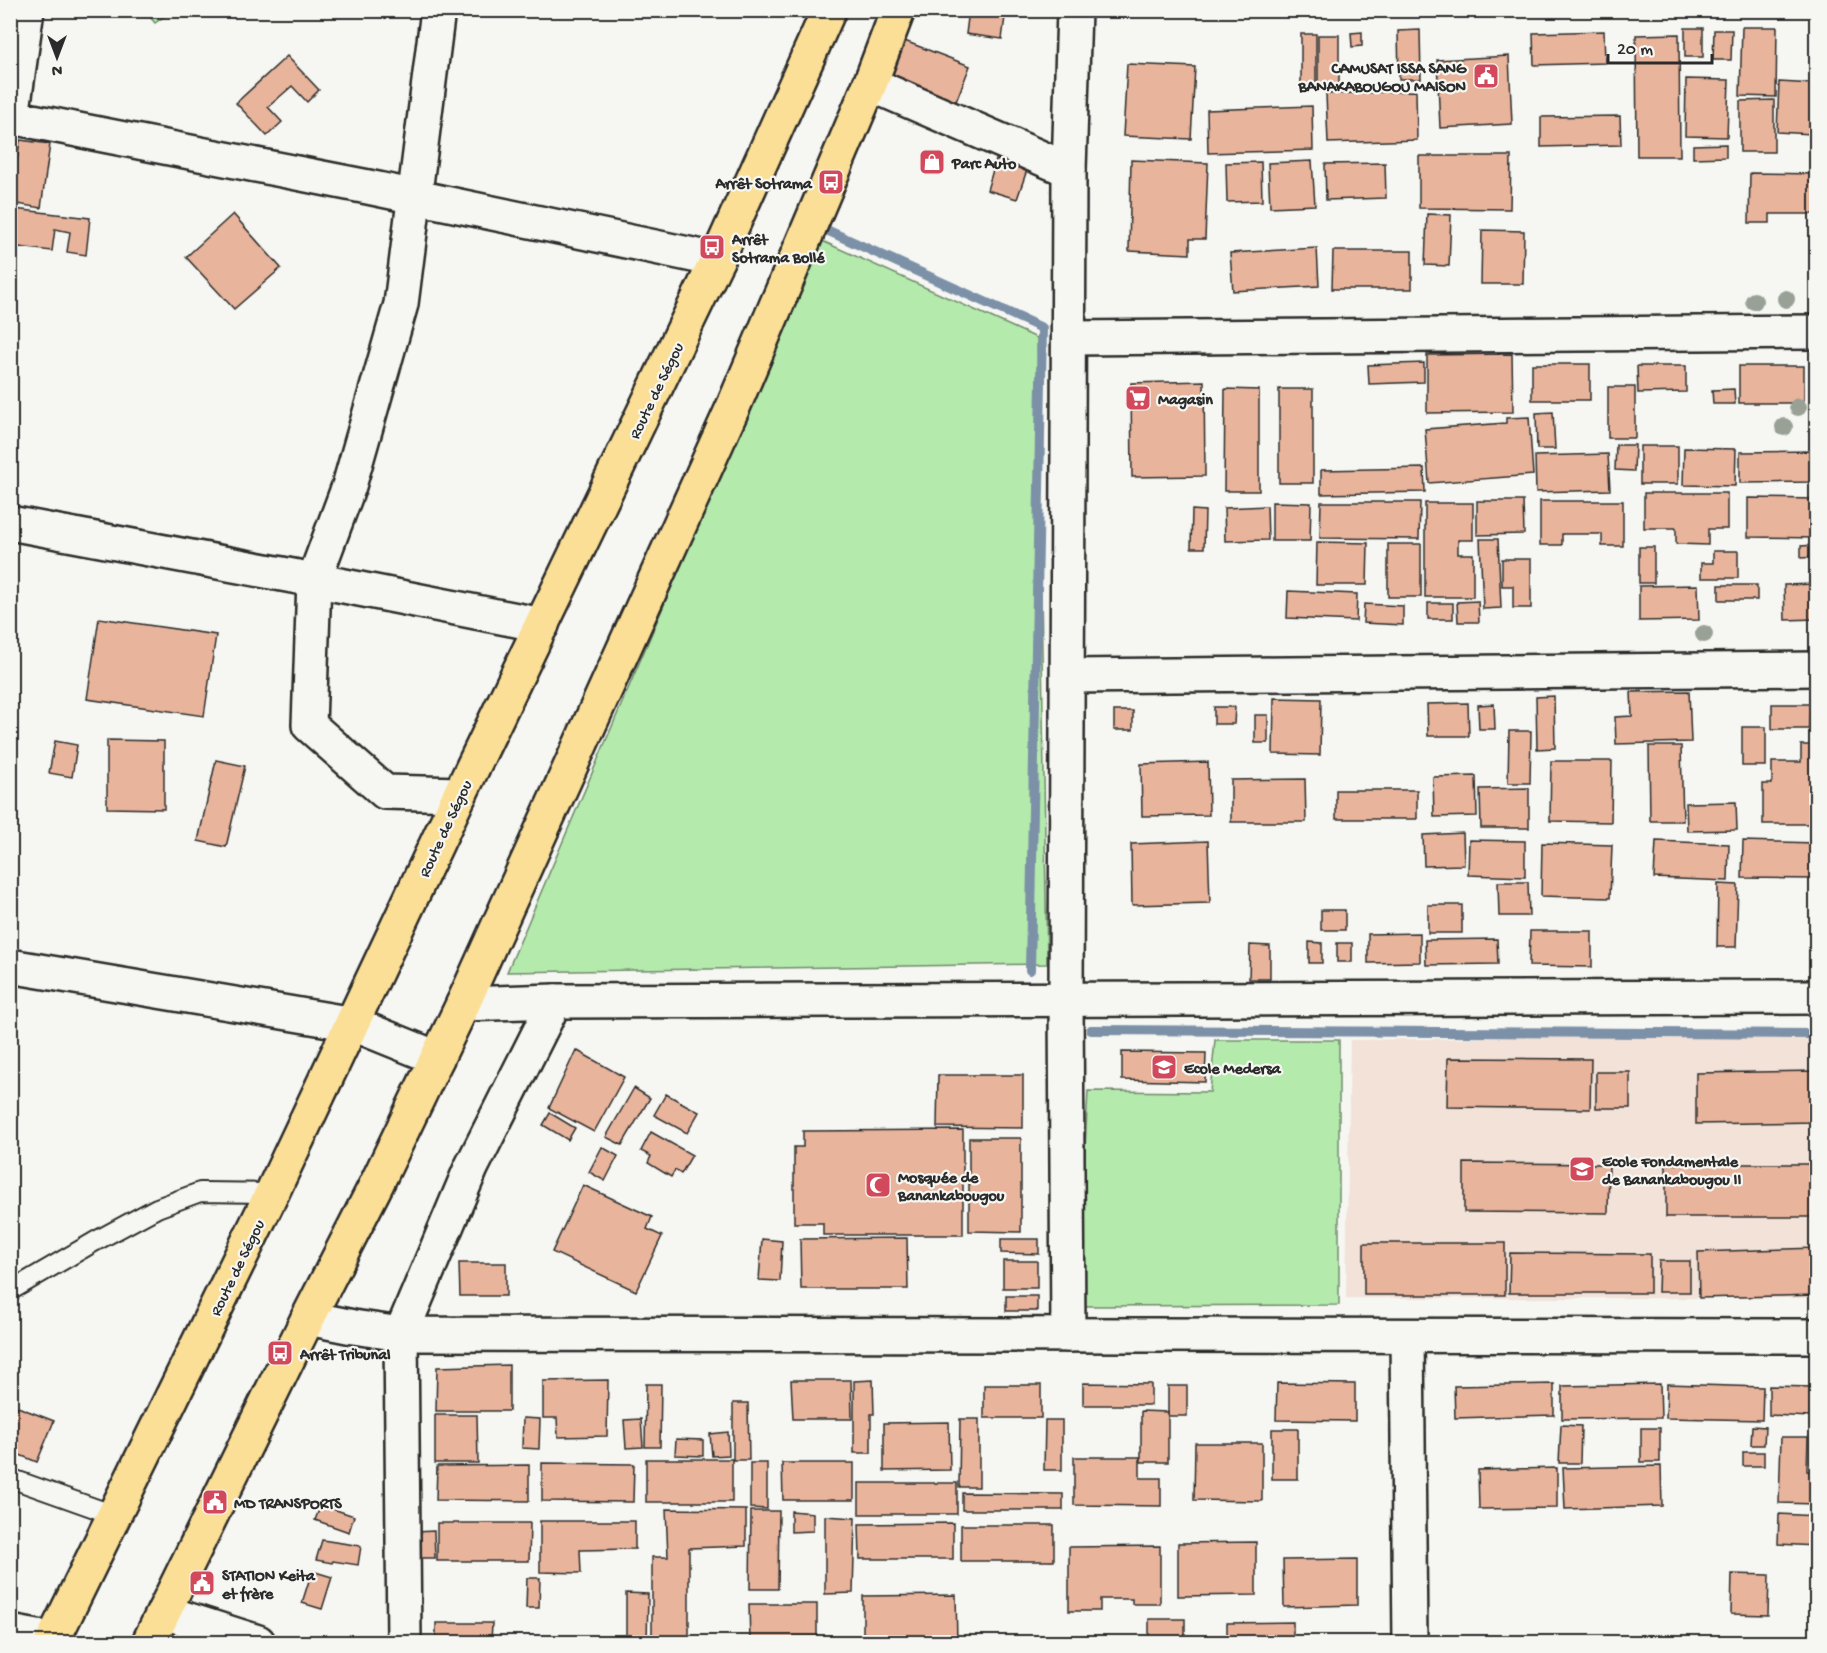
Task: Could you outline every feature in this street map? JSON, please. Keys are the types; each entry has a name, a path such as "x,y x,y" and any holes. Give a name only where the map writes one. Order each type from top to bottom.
{"highway":[{"name":"Route de Ségou","path":"52,1641 272,1193 460,794 717,260 829,10"},
{"path":"149,1642 375,1187 463,1004 734,405 870,84 898,10"}],"street":[{"path":"27,10 12,117 717,260"},
{"path":"438,10 401,304 349,486 314,580 309,725 386,792 460,794"},
{"path":"1068,1335 1066,999 1069,170 1074,10"},
{"path":"870,84 1069,170"},
{"path":"1069,338 1816,332"},
{"path":"10,523 542,625"},
{"path":"1068,676 1816,669"},
{"path":"10,966 353,1024 437,1058"},
{"path":"463,1004 555,1001 1816,997"},
{"path":"404,1642 401,1334 471,1168 555,1001"},
{"path":"308,1318 401,1334 1816,1336"},
{"path":"1407,1336 1410,1642"},
{"path":"164,1612 258,1642"},
{"path":"10,1632 52,1641"}],"lane":[{"path":"10,1291 157,1208 200,1192 272,1193"},
{"path":"10,1478 114,1515"}],"shaded area":[{"name":"Ecole Fondamentale de Banankabougou II","path":"1816,1033 1816,1298 1346,1298 1350,1040"}],"green space":[{"path":"145,11 172,11 155,23"},
{"path":"820,240 1037,338 1047,964 507,972"},
{"path":"1215,1040 1339,1040 1339,1305 1077,1306 1088,1091 1210,1092"}],"building":[{"path":"969,10 1006,10 1002,39 966,34"},
{"path":"1742,27 1777,27 1776,97 1740,96"},
{"path":"1685,28 1703,28 1703,57 1685,57"},
{"path":"1420,30 1421,79 1399,79 1398,31"},
{"path":"1714,30 1732,30 1731,60 1713,60"},
{"path":"1604,31 1605,63 1534,65 1533,33"},
{"path":"1362,32 1362,46 1352,47 1351,33"},
{"path":"1301,34 1316,34 1316,88 1301,88"},
{"path":"1679,34 1680,156 1637,156 1636,35"},
{"path":"1318,35 1339,35 1339,88 1318,88"},
{"path":"902,40 970,66 955,104 888,77"},
{"path":"287,56 319,90 307,102 292,86 268,107 282,122 267,136 236,103"},
{"path":"1509,56 1512,124 1440,128 1437,60"},
{"path":"1127,64 1195,67 1191,139 1123,136"},
{"path":"1686,79 1729,80 1727,137 1685,136"},
{"path":"1779,82 1814,84 1812,134 1777,132"},
{"path":"1416,91 1417,140 1328,143 1326,94"},
{"path":"1774,100 1774,152 1740,152 1740,101"},
{"path":"1312,106 1313,150 1208,153 1207,110"},
{"path":"1620,116 1621,145 1541,147 1541,117"},
{"path":"20,140 50,144 41,208 11,203"},
{"path":"1726,144 1726,157 1693,158 1693,145"},
{"path":"1419,156 1511,156 1510,209 1419,208"},
{"path":"996,160 1027,170 1017,199 987,190"},
{"path":"1131,160 1208,163 1205,239 1190,239 1190,254 1129,251"},
{"path":"1312,161 1315,205 1270,207 1268,163"},
{"path":"1261,162 1262,201 1227,202 1226,163"},
{"path":"1385,163 1386,198 1326,200 1325,164"},
{"path":"1750,173 1816,174 1816,214 1770,214 1770,223 1749,223"},
{"path":"14,209 90,218 86,255 67,252 70,232 55,229 52,251 10,246"},
{"path":"233,214 281,268 234,309 186,257"},
{"path":"1427,214 1451,215 1449,266 1425,265"},
{"path":"1482,230 1524,231 1523,284 1481,284"},
{"path":"1317,248 1319,286 1233,291 1230,253"},
{"path":"1333,251 1412,251 1412,289 1332,289"},
{"path":"1512,354 1513,412 1427,413 1427,355"},
{"path":"1424,363 1424,382 1369,384 1368,365"},
{"path":"1532,364 1590,364 1590,400 1532,400"},
{"path":"1637,366 1686,366 1686,392 1638,393"},
{"path":"1739,366 1804,366 1804,403 1739,403"},
{"path":"1204,381 1205,476 1132,477 1131,383"},
{"path":"1608,387 1635,387 1635,438 1608,438"},
{"path":"1225,389 1259,390 1259,491 1224,491"},
{"path":"1279,389 1313,389 1313,483 1279,483"},
{"path":"1734,389 1735,404 1713,404 1712,390"},
{"path":"1553,412 1555,449 1537,449 1536,413"},
{"path":"1529,417 1533,475 1429,483 1425,429 1506,423 1506,418"},
{"path":"1616,445 1635,445 1634,471 1615,470"},
{"path":"1640,446 1678,446 1678,484 1640,484"},
{"path":"1684,448 1736,449 1735,486 1683,485"},
{"path":"1816,451 1816,482 1740,483 1740,452"},
{"path":"1608,454 1610,490 1536,492 1535,456"},
{"path":"1424,468 1425,492 1321,494 1321,470"},
{"path":"1644,493 1727,493 1727,529 1708,529 1708,545 1676,544 1676,528 1644,528"},
{"path":"1748,498 1816,499 1816,538 1748,537"},
{"path":"1477,501 1523,501 1524,534 1477,535"},
{"path":"1540,501 1623,501 1623,546 1602,546 1602,534 1562,534 1562,545 1540,545"},
{"path":"1272,502 1311,503 1310,541 1272,541"},
{"path":"1321,502 1420,502 1419,539 1320,538"},
{"path":"1425,503 1473,503 1473,540 1458,540 1458,554 1473,554 1473,597 1425,597"},
{"path":"1267,506 1268,540 1225,541 1224,508"},
{"path":"1192,510 1205,511 1204,548 1191,548"},
{"path":"1480,539 1498,539 1501,608 1483,609"},
{"path":"1317,542 1368,543 1367,585 1316,585"},
{"path":"1388,544 1421,544 1421,597 1388,597"},
{"path":"1816,545 1816,557 1801,558 1801,546"},
{"path":"1639,547 1654,547 1654,583 1639,583"},
{"path":"1713,551 1738,551 1738,578 1701,578 1701,563 1713,563"},
{"path":"1502,559 1531,559 1531,608 1513,608 1513,586 1502,586"},
{"path":"1816,584 1816,619 1785,620 1784,585"},
{"path":"1698,585 1699,620 1639,621 1639,586"},
{"path":"1719,585 1757,585 1757,600 1719,600"},
{"path":"1288,591 1357,594 1356,621 1287,618"},
{"path":"1478,601 1479,622 1458,622 1457,602"},
{"path":"1428,603 1453,603 1453,619 1428,619"},
{"path":"1364,604 1403,606 1403,625 1363,623"},
{"path":"99,618 216,635 204,716 87,699"},
{"path":"1689,691 1691,742 1616,744 1615,717 1632,716 1631,692"},
{"path":"1554,696 1555,748 1537,749 1536,697"},
{"path":"1274,698 1321,699 1320,755 1273,754"},
{"path":"1468,703 1469,736 1428,736 1427,704"},
{"path":"1494,704 1495,729 1479,729 1478,705"},
{"path":"1772,704 1810,704 1809,729 1772,729"},
{"path":"1214,707 1235,707 1234,724 1214,724"},
{"path":"1114,711 1133,711 1133,730 1114,730"},
{"path":"1255,715 1268,715 1268,743 1255,743"},
{"path":"1742,727 1766,727 1766,766 1742,766"},
{"path":"1509,731 1531,731 1530,783 1508,783"},
{"path":"107,740 164,741 164,809 107,808"},
{"path":"55,741 77,745 72,777 49,773"},
{"path":"1801,745 1816,745 1816,824 1763,824 1763,784 1772,784 1772,762 1801,762"},
{"path":"1649,746 1681,746 1683,821 1650,821"},
{"path":"216,760 245,766 226,847 198,841"},
{"path":"1551,761 1612,761 1611,822 1550,821"},
{"path":"1208,762 1209,815 1142,816 1141,764"},
{"path":"1476,776 1477,816 1434,817 1433,777"},
{"path":"1305,779 1306,822 1231,822 1231,780"},
{"path":"1529,788 1529,828 1481,828 1480,789"},
{"path":"1336,790 1417,790 1417,819 1336,819"},
{"path":"1736,802 1737,830 1687,831 1686,803"},
{"path":"1463,833 1464,865 1424,866 1423,835"},
{"path":"1469,840 1525,841 1525,877 1468,875"},
{"path":"1208,841 1210,903 1132,905 1131,844"},
{"path":"1656,841 1729,844 1728,881 1654,878"},
{"path":"1743,841 1816,843 1816,879 1742,878"},
{"path":"1542,843 1612,845 1610,898 1541,896"},
{"path":"1498,882 1528,882 1529,916 1499,916"},
{"path":"1718,884 1738,885 1736,947 1717,947"},
{"path":"1428,905 1462,905 1462,933 1428,933"},
{"path":"1321,910 1345,910 1345,930 1321,930"},
{"path":"1530,931 1592,931 1592,967 1529,966"},
{"path":"1420,933 1420,962 1368,963 1368,934"},
{"path":"1497,939 1498,964 1426,965 1425,940"},
{"path":"1309,942 1322,943 1322,963 1309,963"},
{"path":"1337,943 1352,943 1352,962 1337,962"},
{"path":"1250,945 1270,946 1270,979 1249,979"},
{"path":"576,1050 624,1077 594,1132 549,1108"},
{"name":"Ecole Medersa","path":"1122,1052 1206,1053 1205,1082 1122,1080"},
{"path":"1448,1058 1591,1059 1590,1109 1447,1107"},
{"path":"1816,1071 1816,1122 1696,1124 1696,1073"},
{"path":"1596,1072 1630,1072 1630,1108 1596,1108"},
{"path":"938,1075 1023,1075 1023,1128 937,1127"},
{"path":"634,1088 650,1098 622,1145 606,1137"},
{"path":"666,1094 699,1112 687,1133 654,1115"},
{"path":"550,1113 575,1128 568,1140 543,1125"},
{"name":"Mosquée de Banankabougou","path":"963,1130 963,1235 823,1235 823,1223 794,1223 794,1147 803,1147 803,1131"},
{"path":"651,1132 692,1155 681,1174 675,1170 671,1177 648,1163 651,1156 641,1151"},
{"path":"969,1138 1021,1138 1021,1232 969,1231"},
{"path":"602,1147 618,1156 605,1181 589,1172"},
{"path":"1464,1163 1609,1164 1608,1213 1464,1212"},
{"path":"1666,1164 1816,1164 1816,1217 1666,1217"},
{"path":"583,1185 652,1217 647,1229 662,1236 636,1291 552,1252"},
{"path":"907,1238 908,1289 801,1289 800,1239"},
{"path":"762,1239 782,1241 780,1281 759,1280"},
{"path":"1001,1239 1039,1239 1039,1254 1001,1253"},
{"path":"1364,1243 1505,1243 1505,1295 1364,1295"},
{"path":"1816,1248 1816,1295 1699,1298 1698,1252"},
{"path":"1510,1253 1650,1254 1650,1293 1509,1293"},
{"path":"1003,1261 1037,1261 1037,1288 1003,1288"},
{"path":"1659,1261 1690,1261 1690,1292 1658,1292"},
{"path":"459,1263 506,1263 506,1296 460,1296"},
{"path":"1006,1296 1037,1296 1037,1311 1006,1311"},
{"path":"509,1365 509,1411 436,1411 437,1367"},
{"path":"608,1380 607,1436 558,1437 557,1418 543,1418 543,1381"},
{"path":"791,1380 851,1380 852,1419 793,1419"},
{"path":"873,1380 874,1414 871,1414 871,1453 854,1453 854,1381"},
{"path":"1083,1383 1151,1384 1151,1405 1083,1405"},
{"path":"1277,1383 1355,1384 1355,1421 1276,1420"},
{"path":"646,1384 661,1384 660,1447 645,1447"},
{"path":"1554,1384 1554,1415 1455,1418 1454,1386"},
{"path":"1660,1384 1661,1418 1562,1419 1562,1386"},
{"path":"1667,1384 1763,1387 1762,1420 1666,1418"},
{"path":"984,1385 1041,1385 1041,1418 984,1418"},
{"path":"1168,1386 1187,1386 1187,1416 1168,1416"},
{"path":"1769,1386 1811,1387 1810,1417 1769,1415"},
{"path":"733,1403 748,1403 749,1460 733,1460"},
{"path":"10,1404 54,1421 37,1462 10,1451"},
{"path":"1141,1411 1168,1412 1168,1462 1141,1462"},
{"path":"435,1415 477,1415 478,1463 435,1463"},
{"path":"523,1418 540,1419 539,1449 522,1448"},
{"path":"641,1419 643,1447 626,1448 624,1420"},
{"path":"960,1419 979,1419 979,1487 959,1487"},
{"path":"1045,1420 1062,1420 1062,1470 1044,1470"},
{"path":"949,1422 950,1470 884,1471 884,1423"},
{"path":"1561,1425 1581,1426 1580,1463 1559,1463"},
{"path":"1752,1426 1765,1427 1764,1445 1751,1445"},
{"path":"1641,1428 1660,1428 1660,1462 1641,1462"},
{"path":"1272,1429 1298,1429 1298,1479 1272,1479"},
{"path":"728,1432 729,1455 712,1456 710,1434"},
{"path":"1781,1437 1808,1437 1807,1471 1816,1472 1816,1504 1779,1503"},
{"path":"676,1439 703,1440 703,1456 675,1455"},
{"path":"1195,1443 1262,1443 1262,1501 1194,1500"},
{"path":"1743,1452 1764,1452 1764,1466 1743,1466"},
{"path":"1074,1457 1140,1457 1140,1478 1161,1478 1161,1506 1074,1505"},
{"path":"646,1459 732,1459 732,1502 646,1502"},
{"path":"542,1463 634,1464 633,1502 542,1501"},
{"path":"750,1463 767,1463 767,1509 750,1508"},
{"path":"782,1463 854,1463 854,1500 783,1500"},
{"path":"529,1465 529,1501 436,1500 437,1466"},
{"path":"1661,1466 1662,1506 1565,1509 1563,1468"},
{"path":"1557,1468 1557,1508 1479,1509 1478,1470"},
{"path":"859,1483 957,1483 957,1514 859,1514"},
{"path":"962,1493 1063,1494 1063,1510 962,1510"},
{"path":"321,1505 354,1516 349,1532 315,1520"},
{"path":"666,1509 746,1510 746,1546 689,1548 689,1638 652,1637 652,1557 668,1557"},
{"path":"751,1511 779,1511 778,1589 750,1589"},
{"path":"791,1511 813,1513 813,1531 791,1532"},
{"path":"1779,1514 1816,1516 1816,1546 1778,1544"},
{"path":"825,1516 855,1518 853,1593 825,1594"},
{"path":"540,1521 635,1521 635,1549 580,1550 581,1573 540,1572"},
{"path":"437,1523 530,1523 529,1561 437,1561"},
{"path":"953,1523 953,1559 860,1559 859,1524"},
{"path":"961,1525 1054,1525 1054,1561 961,1561"},
{"path":"434,1531 435,1558 416,1558 415,1532"},
{"path":"322,1540 361,1546 358,1565 316,1560"},
{"path":"1256,1542 1256,1595 1178,1596 1178,1543"},
{"path":"1160,1546 1160,1604 1132,1604 1132,1599 1100,1599 1100,1611 1069,1611 1069,1547"},
{"path":"1357,1559 1357,1605 1284,1607 1283,1560"},
{"path":"312,1571 332,1577 322,1609 302,1603"},
{"path":"1732,1574 1769,1575 1768,1615 1731,1614"},
{"path":"527,1578 540,1578 539,1608 526,1608"},
{"path":"626,1593 648,1594 647,1642 626,1642"},
{"path":"956,1595 957,1642 863,1642 863,1596"},
{"path":"749,1604 817,1604 817,1642 750,1642"},
{"path":"1149,1619 1185,1619 1185,1642 1149,1642"},
{"path":"1293,1622 1293,1642 1227,1642 1227,1623"},
{"path":"436,1623 492,1623 491,1642 436,1642"}],"waterway":[{"path":"820,227 1042,328 1030,970"},
{"path":"1091,1030 1816,1034"}],"place":[{"name":"CAMUSAT ISSA SANG BANAKABOUGOU MAISON","path":"1486,76"},
{"name":"Parc Auto","path":"932,162"},
{"name":"Arrêt Sotrama","path":"831,182"},
{"name":"Arrêt Sotrama Bollé","path":"712,247"},
{"name":"Magasin","path":"1138,398"},
{"name":"Ecole Medersa","path":"1164,1067"},
{"name":"Ecole Fondamentale de Banankabougou II","path":"1582,1169"},
{"name":"Mosquée de Banankabougou","path":"878,1185"},
{"name":"Arrêt Tribunal","path":"280,1353"},
{"name":"MD TRANSPORTS","path":"215,1502"},
{"name":"STATION Keita et frère","path":"202,1583"}]}
